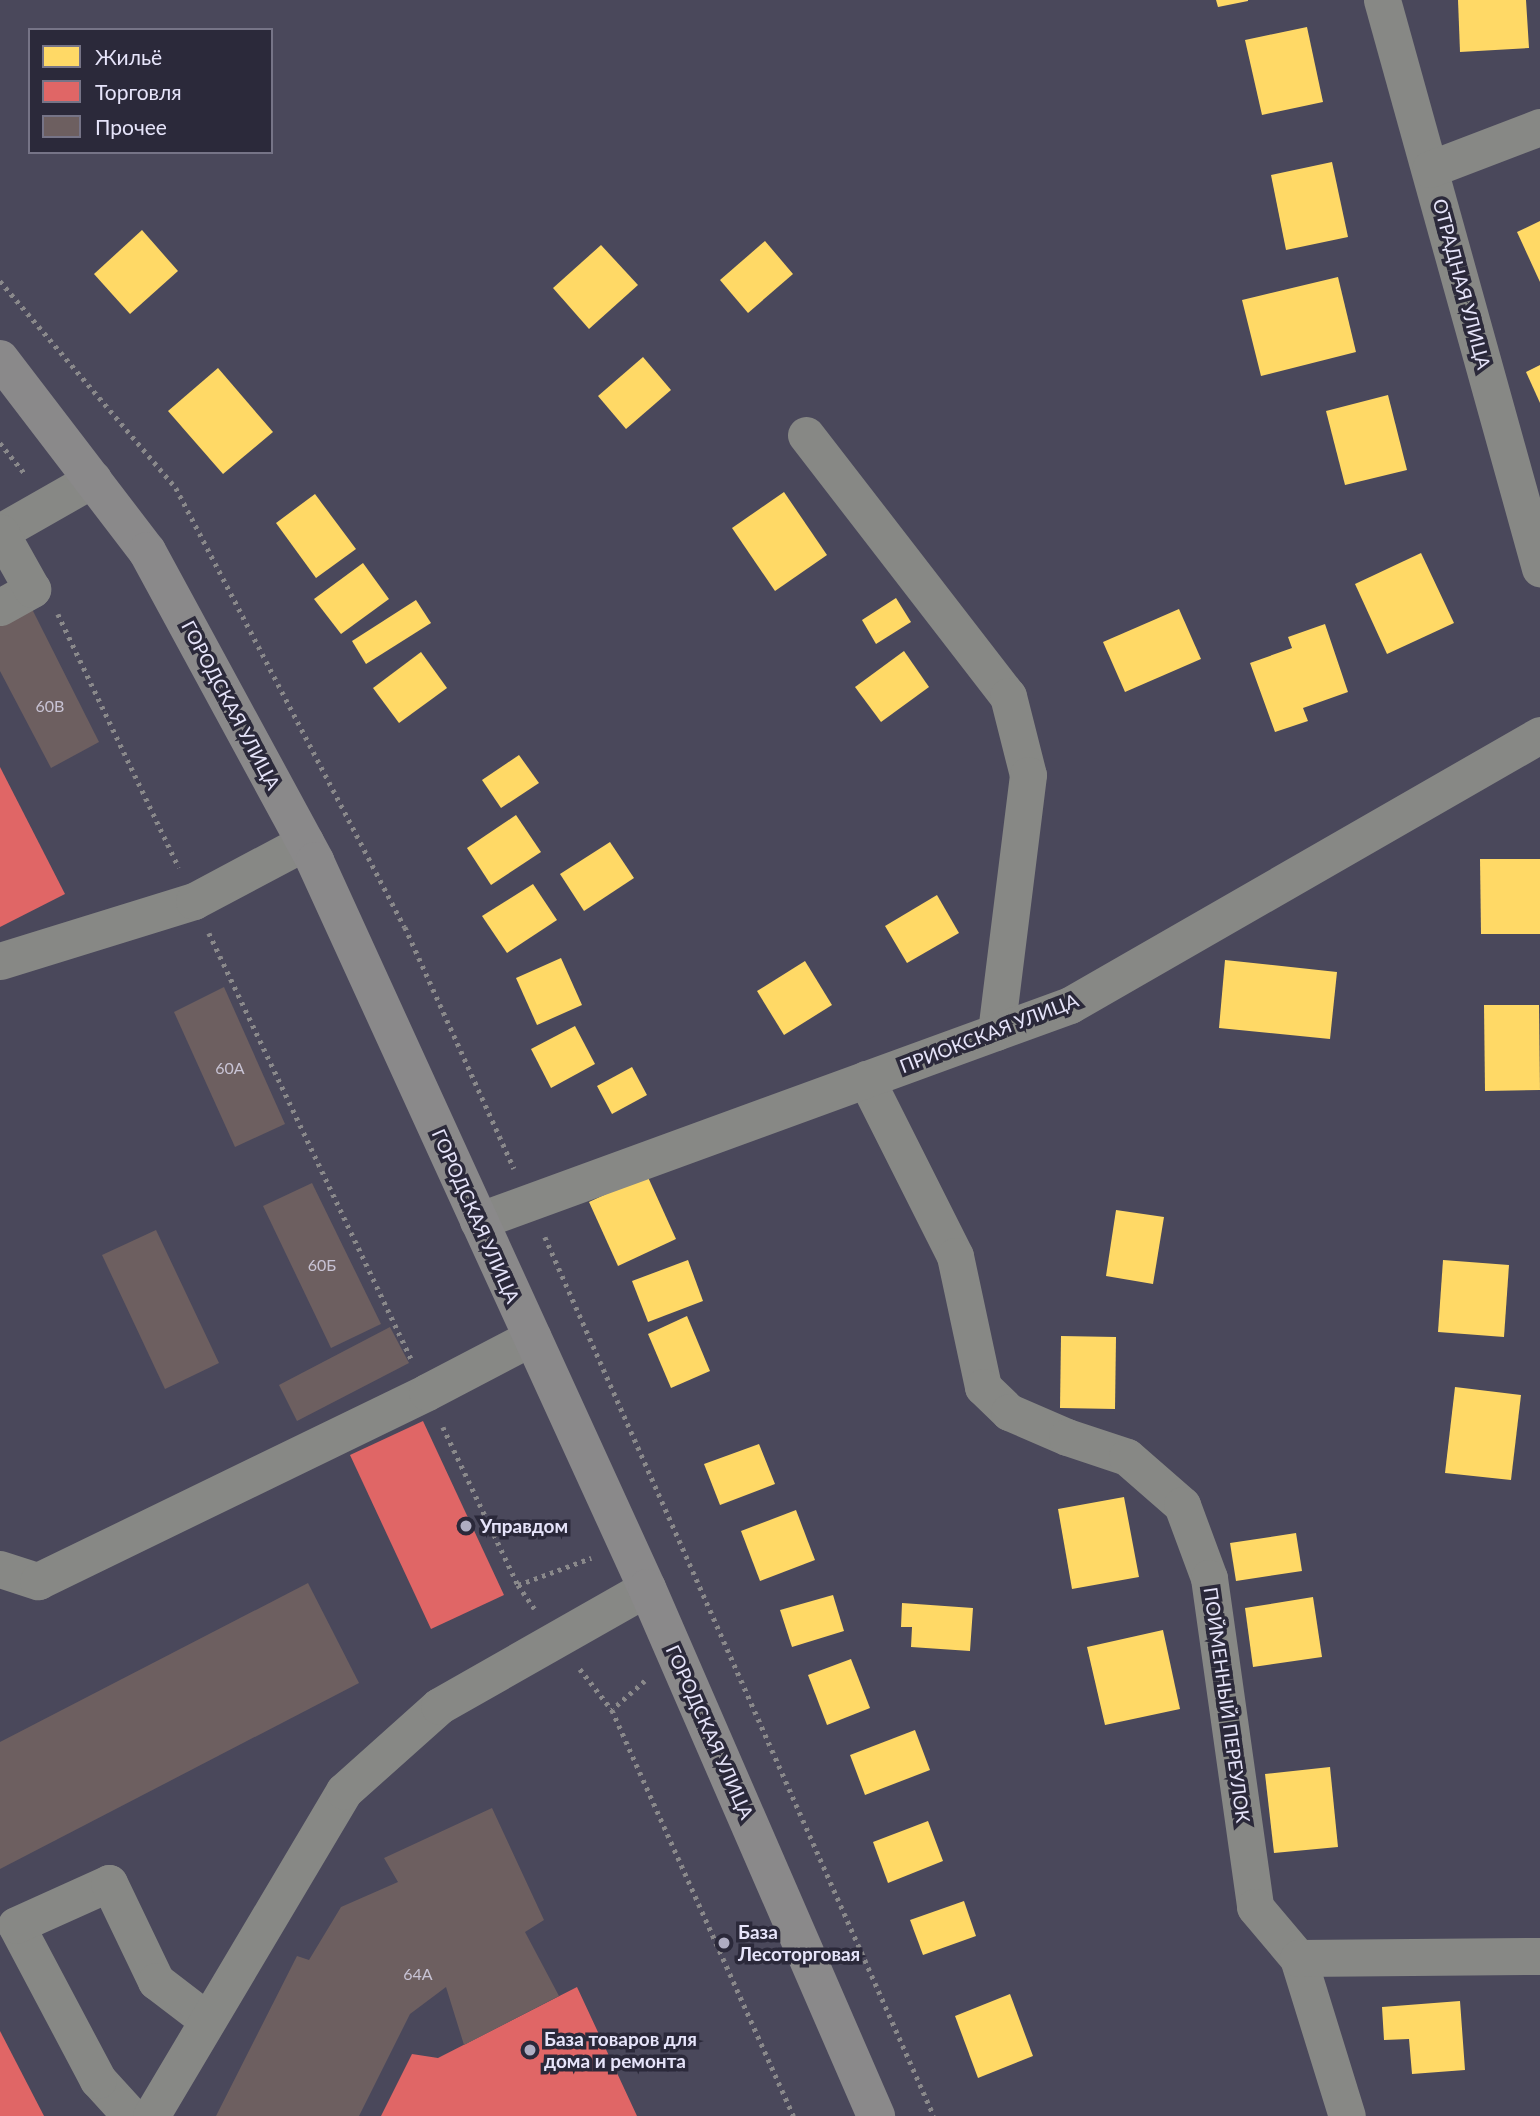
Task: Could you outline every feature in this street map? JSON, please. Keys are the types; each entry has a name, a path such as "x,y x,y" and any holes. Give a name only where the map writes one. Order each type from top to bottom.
{"main road":[{"name":"ГОРОДСКАЯ УЛИЦА","path":"0,359 147,551 304,842 647,1588 876,2116"}],"street":[{"name":"ОТРАДНАЯ УЛИЦА","path":"1382,0 1540,568"},
{"path":"1430,169 1540,127"},
{"path":"806,435 1008,696 1028,775 996,1032"},
{"path":"0,607 32,589 0,532 93,479"},
{"name":"ПРИОКСКАЯ УЛИЦА","path":"478,1221 1070,1005 1540,735"},
{"path":"0,961 194,901 304,842"},
{"name":"ПОЙМЕННЫЙ ПЕРЕУЛОК","path":"866,1079 955,1256 983,1387 1009,1412 1067,1437 1127,1457 1182,1505 1209,1578 1255,1908 1298,1958 1347,2116"},
{"path":"0,1569 37,1581 427,1392 531,1337"},
{"path":"151,2116 344,1791 439,1706 647,1588"},
{"path":"131,2116 98,2080 14,1953 16,1925 109,1883 156,1981 206,2020"},
{"path":"1298,1958 1540,1956"}],"path":[{"path":"57,611 517,1585 556,1640 612,1710 794,2116"},
{"path":"612,1710 715,1620"}],"building: Жильё":[{"path":"1216,0 1248,0 1248,1 1218,7"},
{"path":"1458,0 1526,0 1529,48 1460,52"},
{"path":"1307,27 1323,102 1262,115 1245,40"},
{"path":"1332,162 1348,237 1286,250 1271,175"},
{"path":"1540,221 1540,282 1517,232"},
{"path":"142,230 178,271 130,314 94,274"},
{"path":"765,241 793,274 748,313 720,280"},
{"path":"601,245 638,285 589,329 553,288"},
{"path":"1338,277 1356,352 1261,376 1242,300"},
{"path":"643,357 671,390 626,429 598,396"},
{"path":"1540,365 1540,403 1526,372"},
{"path":"218,368 273,432 223,474 168,411"},
{"path":"1388,395 1407,470 1345,485 1326,411"},
{"path":"784,492 827,555 775,591 732,528"},
{"path":"315,494 356,549 316,578 276,523"},
{"path":"1421,553 1454,623 1387,654 1355,584"},
{"path":"363,563 389,599 341,634 314,599"},
{"path":"896,598 911,622 876,644 862,620"},
{"path":"416,600 431,623 366,664 352,641"},
{"path":"1179,609 1201,659 1125,692 1103,642"},
{"path":"1325,624 1348,692 1303,708 1308,721 1275,732 1250,663 1292,648 1288,637"},
{"path":"904,651 929,687 881,722 855,687"},
{"path":"421,652 447,688 399,723 373,688"},
{"path":"519,755 539,783 501,808 482,780"},
{"path":"516,815 541,852 491,885 467,848"},
{"path":"610,842 634,878 584,911 560,874"},
{"path":"1480,859 1540,859 1540,934 1481,934"},
{"path":"533,884 557,920 507,953 482,916"},
{"path":"937,895 959,933 907,963 885,926"},
{"path":"561,958 582,1005 537,1025 516,978"},
{"path":"1225,960 1337,972 1330,1039 1219,1028"},
{"path":"805,961 832,1005 784,1035 757,991"},
{"path":"1484,1005 1539,1005 1540,1090 1485,1091"},
{"path":"575,1026 595,1064 551,1088 531,1049"},
{"path":"632,1067 647,1095 612,1114 597,1086"},
{"path":"647,1175 676,1239 618,1266 589,1202"},
{"path":"1116,1210 1164,1217 1153,1284 1106,1276"},
{"path":"688,1260 703,1301 648,1322 632,1281"},
{"path":"1443,1260 1509,1265 1504,1337 1438,1332"},
{"path":"687,1316 710,1371 671,1388 648,1334"},
{"path":"1061,1336 1116,1337 1115,1409 1060,1408"},
{"path":"1455,1387 1521,1395 1511,1480 1445,1473"},
{"path":"759,1444 775,1484 720,1505 704,1464"},
{"path":"1124,1497 1139,1577 1072,1589 1058,1509"},
{"path":"796,1510 815,1560 760,1581 741,1531"},
{"path":"1296,1533 1302,1571 1236,1581 1230,1543"},
{"path":"833,1595 844,1631 792,1647 780,1610"},
{"path":"1313,1597 1322,1657 1253,1667 1245,1608"},
{"path":"902,1603 973,1608 970,1651 911,1647 912,1627 901,1627"},
{"path":"1163,1630 1180,1709 1105,1725 1087,1647"},
{"path":"851,1659 870,1708 827,1725 808,1675"},
{"path":"915,1730 930,1770 865,1795 850,1755"},
{"path":"1330,1767 1338,1847 1274,1853 1265,1774"},
{"path":"928,1821 943,1861 888,1883 873,1842"},
{"path":"964,1901 976,1936 923,1955 910,1920"},
{"path":"1010,1994 1033,2056 978,2078 955,2016"},
{"path":"1460,2001 1465,2070 1412,2074 1409,2039 1384,2040 1382,2007"}],"building: Торговля":[{"path":"0,767 65,894 0,927"},
{"path":"423,1421 504,1595 431,1629 350,1455"},
{"name":"База товаров для дома и ремонта","path":"577,1987 637,2116 381,2116 412,2054 438,2058"},
{"path":"0,2031 44,2116 0,2116"}],"building: Прочее":[{"path":"32,609 99,742 51,768 0,671 0,626"},
{"path":"224,987 285,1124 235,1147 174,1012"},
{"path":"312,1183 381,1324 331,1348 263,1206"},
{"path":"156,1230 219,1363 165,1389 102,1255"},
{"path":"390,1327 409,1363 297,1421 279,1385"},
{"path":"308,1583 359,1683 0,1869 0,1742"},
{"path":"492,1808 544,1920 525,1932 559,1996 464,2045 446,1987 410,2014 359,2116 216,2116 297,1956 309,1960 341,1907 398,1882 384,1858"}],"place":[{"name":"Управдом","path":"466,1526"},
{"name":"База Лесоторговая","path":"724,1943"},
{"name":"База товаров для дома и ремонта","path":"530,2050"}]}
